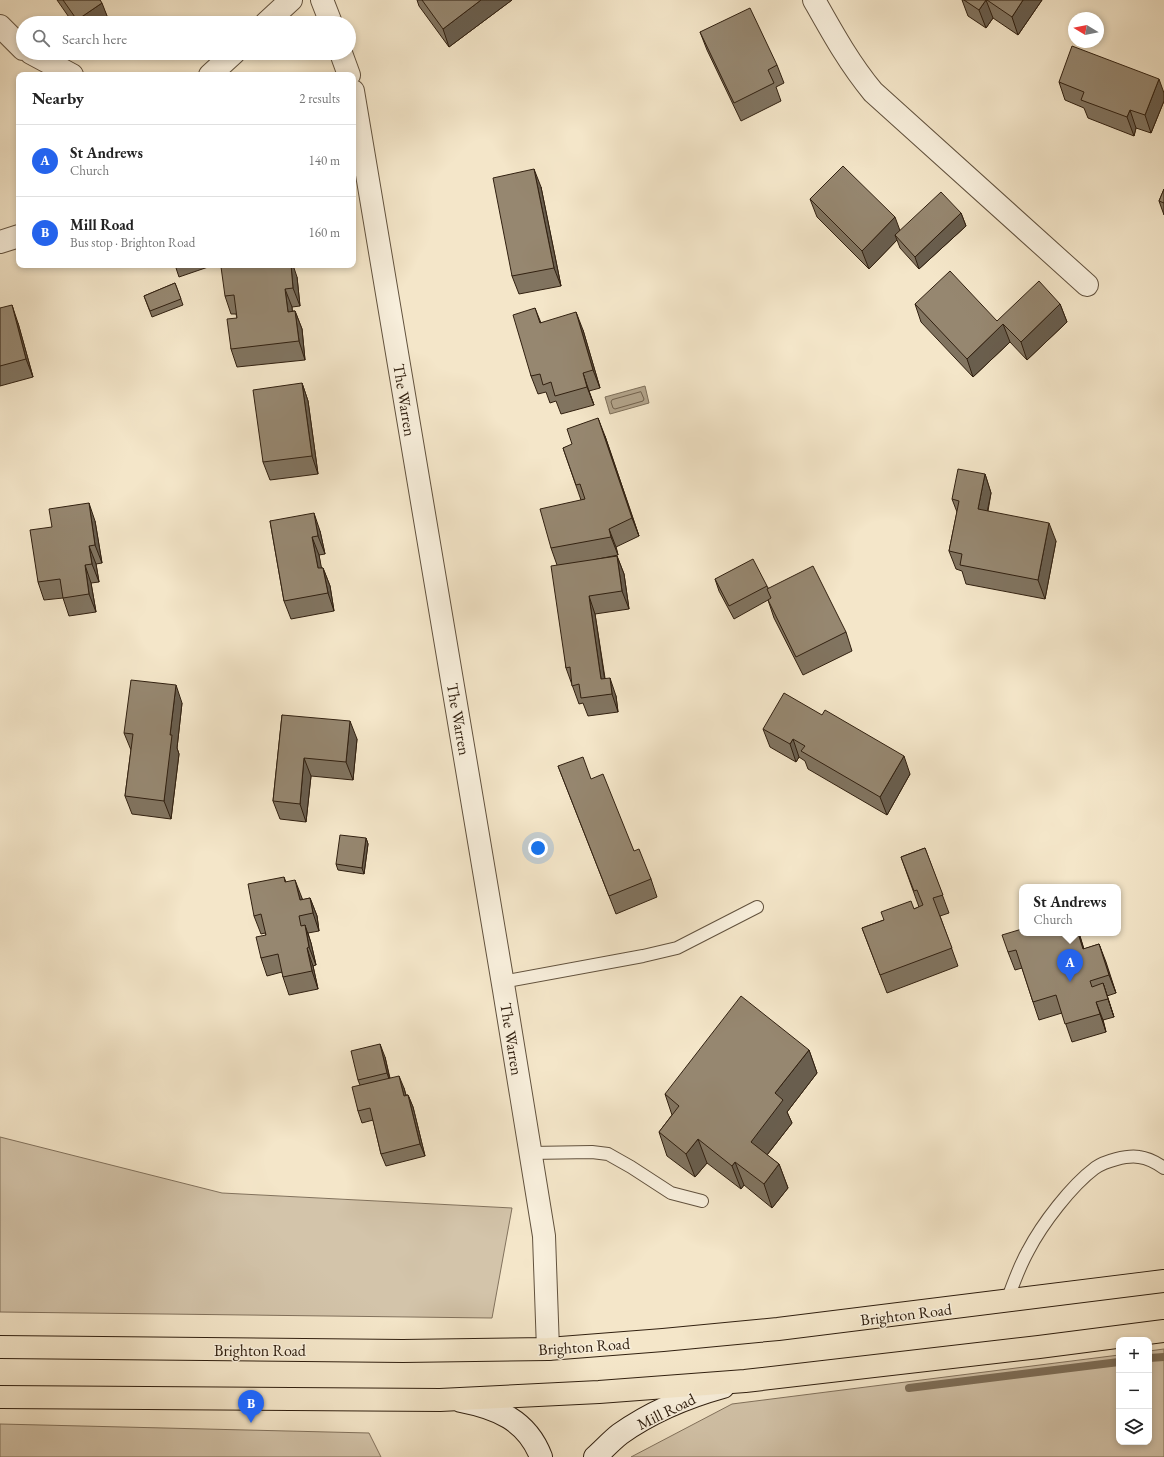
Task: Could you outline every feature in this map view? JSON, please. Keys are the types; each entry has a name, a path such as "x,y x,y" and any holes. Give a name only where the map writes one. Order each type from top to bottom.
{"highway":[{"name":"Brighton Road","path":"0,1347 403,1351 548,1349 778,1329 1164,1281"},
{"path":"0,1397 452,1399 599,1392 745,1381 1164,1331"}],"street":[{"path":"274,16 292,0"},
{"path":"322,0 328,16"},
{"path":"814,0 841,49 856,72 873,92 1087,285"},
{"path":"0,26 16,42"},
{"path":"44,60 66,72"},
{"path":"213,72 226,60"},
{"path":"344,60 348,72"},
{"name":"The Warren","path":"356,109 544,1236 548,1349"},
{"path":"0,242 16,237"},
{"name":"Mill Road","path":"595,1457 619,1435 648,1417 680,1401 745,1381"},
{"path":"452,1399 481,1405 507,1415 526,1430 541,1457"}],"lane":[{"path":"502,982 643,956 677,948 757,907"},
{"path":"530,1153 592,1152 608,1154 671,1193 702,1201"},
{"path":"1006,1301 1016,1274 1040,1230 1076,1185 1096,1168 1113,1159 1138,1156 1158,1163 1164,1168"}],"shaded area":[{"path":"0,1137 222,1193 512,1208 492,1318 0,1312"},
{"path":"1164,1349 1164,1457 631,1457 732,1404 1116,1355 1116,1445 1152,1445 1152,1351"},
{"path":"0,1424 369,1433 381,1457 0,1457"}],"water":[{"path":"645,386 649,403 610,414 605,397"}],"building":[{"path":"63,0 100,0 102,3 83,16 74,16"},
{"path":"422,0 481,0 443,29"},
{"path":"964,0 986,0 979,10"},
{"path":"987,0 1023,0 1012,17"},
{"path":"750,8 777,65 768,70 774,83 734,103 700,32"},
{"path":"1071,48 1077,48 1159,79 1145,115 1130,110 1127,117 1081,100 1084,92 1059,82"},
{"path":"843,166 895,217 862,251 810,199"},
{"path":"534,169 554,268 512,276 493,178"},
{"path":"1164,189 1164,203 1159,201"},
{"path":"941,192 961,213 915,257 895,235"},
{"path":"221,268 291,268 293,288 285,289 288,312 295,311 299,341 231,349 227,319 237,318 234,295 225,296"},
{"path":"950,271 997,321 1039,281 1060,304 1021,342 1003,324 967,359 915,304"},
{"path":"175,283 181,299 150,311 144,296"},
{"path":"12,305 26,359 0,366 0,308"},
{"path":"535,308 540,323 576,312 593,370 583,373 587,387 555,396 551,382 543,385 540,374 531,376 513,315"},
{"path":"302,383 312,456 263,462 253,390"},
{"path":"598,418 632,518 609,529 611,537 551,548 540,509 585,499 580,484 576,485 563,448 572,444 567,429"},
{"path":"958,469 985,474 978,509 1049,523 1038,580 960,565 962,554 949,551 959,501 952,499"},
{"path":"89,503 95,545 89,546 92,564 85,565 89,594 63,598 60,579 38,582 30,530 52,527 49,509"},
{"path":"314,513 318,536 312,537 318,568 323,568 328,593 284,601 270,521"},
{"path":"617,556 622,591 589,596 601,679 610,678 612,694 581,698 579,684 572,686 570,667 566,668 551,566"},
{"path":"753,559 767,586 729,606 715,579"},
{"path":"813,566 846,632 796,657 768,600 771,598 767,589"},
{"path":"131,680 176,685 164,801 125,796 133,734 124,733"},
{"path":"784,693 822,715 825,710 904,756 880,797 801,751 805,746 793,739 790,744 763,729"},
{"path":"282,715 350,721 346,762 304,758 300,804 273,801"},
{"path":"583,757 591,779 603,774 634,851 639,849 651,879 609,896 558,766"},
{"path":"340,835 366,838 362,868 336,864"},
{"path":"925,848 943,895 933,898 952,948 880,975 862,928 884,920 881,912 911,901 914,909 923,905 917,890 914,891 901,857"},
{"path":"284,877 285,882 295,880 300,900 310,898 313,913 299,916 301,926 305,925 309,947 307,948 312,971 283,977 278,954 261,958 256,937 266,935 261,914 254,916 248,884"},
{"path":"1019,930 1019,936 1079,936 1083,949 1099,944 1109,975 1090,981 1092,987 1103,983 1108,999 1096,1002 1100,1014 1065,1024 1056,995 1033,1002 1016,950 1008,952 1002,935"},
{"path":"741,996 809,1050 775,1093 783,1100 751,1142 779,1164 764,1184 735,1162 732,1166 698,1139 686,1154 659,1132 679,1106 665,1094"},
{"path":"380,1044 387,1073 358,1080 351,1051"},
{"path":"399,1076 404,1096 408,1095 420,1144 381,1154 370,1108 358,1111 352,1087"}],"waterway":[{"path":"1152,1358 1164,1357"},
{"path":"909,1388 1116,1362"}],"place":[{"name":"St Andrews","path":"1070,982"},
{"name":"Mill Road","path":"251,1423"}]}
